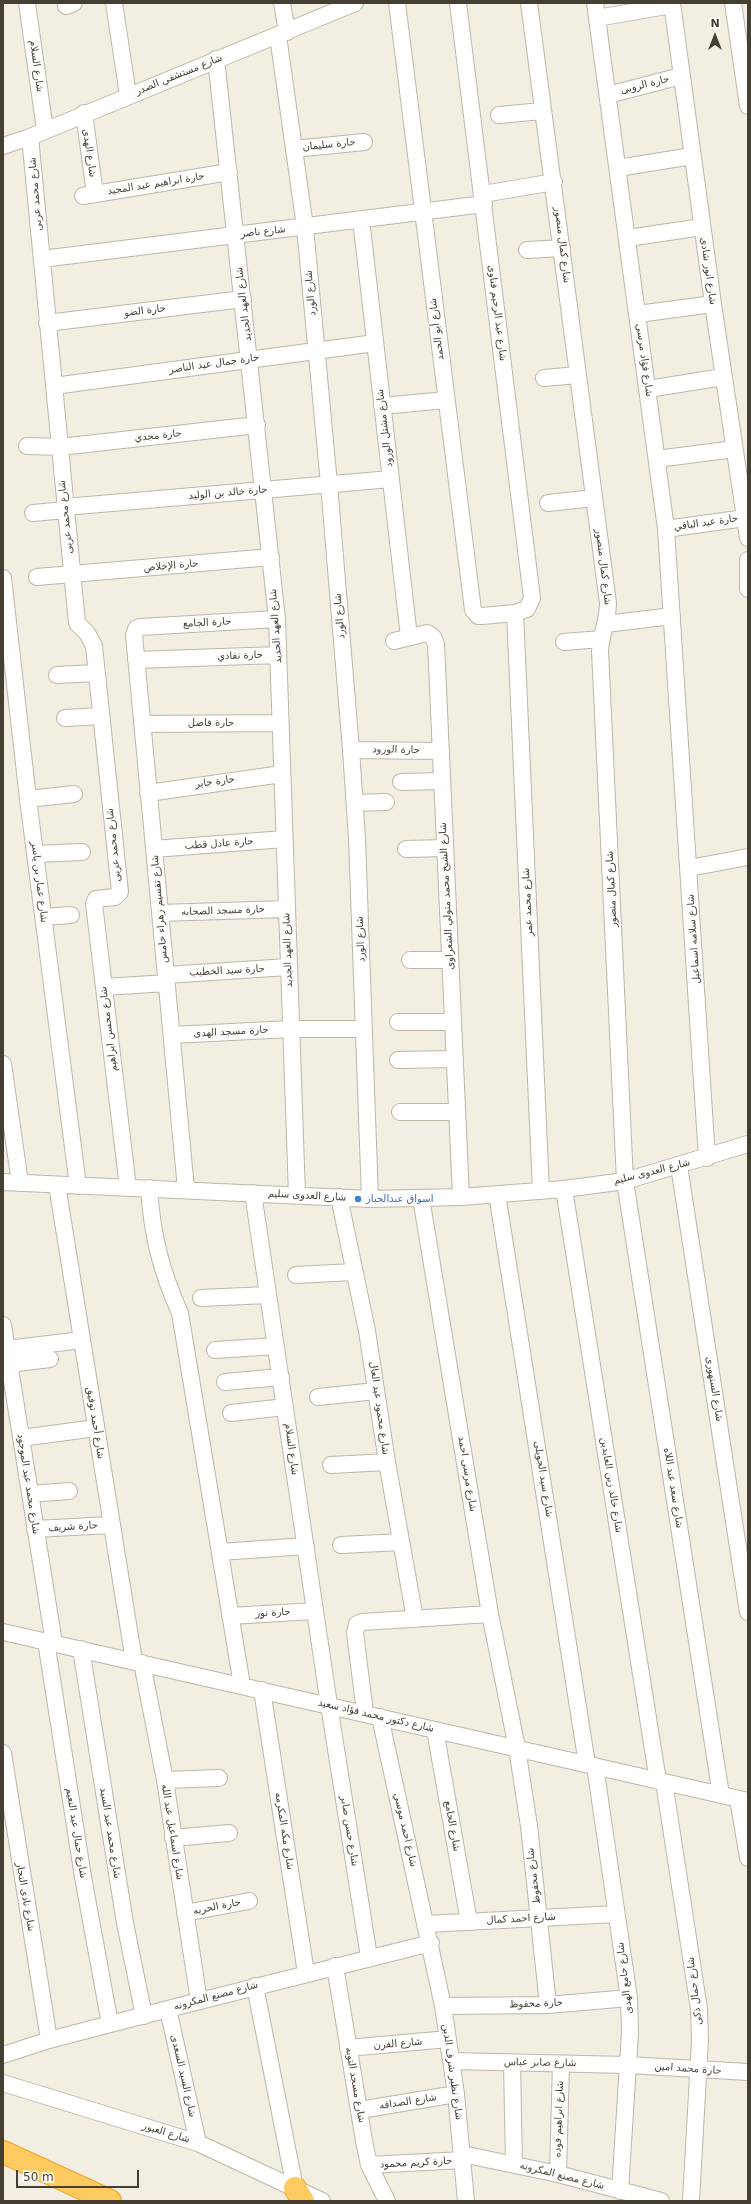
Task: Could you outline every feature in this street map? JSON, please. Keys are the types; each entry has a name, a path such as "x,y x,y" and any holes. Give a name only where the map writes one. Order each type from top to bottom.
{"highway":[{"path":"3,2152 110,2201"}],"street":[{"name":"شارع السلام","path":"27,3 45,130"},
{"path":"114,3 128,95"},
{"name":"شارع الورد","path":"282,3 282,34 294,149 305,227 329,484 351,750 370,1199"},
{"name":"شارع مستشفي الصدر","path":"3,146 30,137 84,113 282,34 355,3"},
{"name":"شارع أبو الحمد","path":"397,3 473,610 478,616 515,613"},
{"name":"شارع عبد الرحيم قناوى","path":"458,3 484,199 532,590 531,603 527,609 515,613"},
{"name":"شارع كمال منصور","path":"529,3 542,110 554,182 608,603 604,632 625,1181"},
{"path":"733,3 743,42 748,106"},
{"path":"596,11 672,4"},
{"name":"شارع انور شادى","path":"672,4 702,227 748,538"},
{"name":"شارع فؤاد مرسى","path":"596,11 628,238 666,529 679,719"},
{"name":"شارع العهد الجديد","path":"216,60 250,360 262,490 277,620 297,1196"},
{"name":"حارة الروبى","path":"608,94 681,76"},
{"path":"500,115 542,110"},
{"name":"شارع الهدى","path":"84,113 89,195"},
{"name":"شارع محمد عربى","path":"30,137 77,623 91,639 101,716 119,890"},
{"name":"حارة سليمان","path":"294,149 364,142"},
{"path":"618,168 692,156"},
{"name":"حارة ابراهيم عبد المجيد","path":"89,195 229,172"},
{"name":"شارع ناصر","path":"42,259 423,211 484,199 554,182"},
{"name":"شارع مشتل الورود","path":"361,220 391,479 402,639"},
{"path":"628,238 702,227"},
{"path":"527,250 562,248"},
{"name":"حارة الضو","path":"48,323 243,299"},
{"path":"638,314 713,304"},
{"name":"حارة جمال عبد الناصر","path":"54,386 375,343"},
{"path":"544,378 578,375"},
{"path":"648,389 724,377"},
{"path":"382,406 446,400"},
{"name":"حارة مجدي","path":"60,447 257,426"},
{"path":"27,446 60,447"},
{"path":"657,459 734,448"},
{"name":"حارة خالد بن الوليد","path":"33,513 66,508 391,479"},
{"path":"548,503 594,498"},
{"name":"حارة عبد الباقي","path":"666,529 745,518"},
{"name":"حارة الإخلاص","path":"37,577 270,557"},
{"path":"748,560 748,589"},
{"name":"شارع عمار بن ياسر","path":"3,578 6,634 78,1186"},
{"name":"شارع محمد عمر","path":"515,613 541,1191"},
{"path":"564,642 672,616"},
{"name":"حارة الجامع","path":"136,629 277,620"},
{"name":"شارع تقسيم زهراء خامس","path":"136,629 134,635 136,660 186,1189"},
{"name":"شارع الشيخ محمد متولي الشعراوى","path":"402,639 427,633 435,640 461,1197"},
{"name":"حارة نفادي","path":"136,660 278,654"},
{"path":"57,675 96,673"},
{"path":"65,718 101,716"},
{"name":"شارع سلامه اسماعيل","path":"679,719 707,1158"},
{"name":"حارة فاضل","path":"142,724 280,723"},
{"name":"حارة الورود","path":"351,750 441,751"},
{"name":"حارة جابر","path":"148,792 282,774"},
{"path":"401,782 442,781"},
{"path":"28,798 74,794"},
{"path":"354,803 386,802"},
{"name":"حارة عادل قطب","path":"154,849 284,839"},
{"path":"406,848 445,848"},
{"path":"35,854 82,852"},
{"path":"689,868 748,857"},
{"name":"شارع محسن ابراهيم","path":"119,890 117,897 97,899 94,902 128,1188"},
{"name":"حارة مسجد الصحابه","path":"160,913 286,909"},
{"path":"43,917 71,915"},
{"path":"410,960 450,960"},
{"name":"حارة سيد الخطيب","path":"104,986 288,967"},
{"path":"398,1022 453,1022"},
{"name":"حارة مسجد الهدى","path":"172,1035 291,1029 364,1029"},
{"path":"398,1060 455,1059"},
{"path":"3,1064 20,1183"},
{"path":"400,1112 457,1112"},
{"name":"شارع العدوى سليم","path":"3,1182 128,1188 186,1189 370,1199 461,1197 564,1189 625,1181 707,1158 748,1144"},
{"name":"شارع السنهورى","path":"678,1166 748,1612"},
{"name":"شارع سعد عبد اللاه","path":"625,1181 721,1795"},
{"name":"شارع أحمد توفيق","path":"57,1185 111,1524 138,1662"},
{"path":"149,1188 151,1219 157,1252 167,1283 180,1313 242,1685"},
{"name":"شارع خالد زين العابدين","path":"564,1189 661,1781"},
{"name":"شارع السلام","path":"253,1193 329,1706"},
{"name":"شارع سيد الجويلى","path":"497,1194 591,1765"},
{"name":"شارع محمود عبد العال","path":"339,1197 367,1331 387,1462 415,1619"},
{"name":"شارع مرسى احمد","path":"421,1198 490,1614 517,1748"},
{"path":"296,1275 354,1272"},
{"path":"201,1298 268,1295"},
{"name":"شارع محمد عبد الموجود","path":"3,1325 30,1494 50,1642"},
{"path":"7,1349 82,1340"},
{"path":"215,1350 276,1346"},
{"path":"9,1364 50,1359"},
{"path":"225,1382 281,1377"},
{"path":"318,1397 376,1391"},
{"path":"231,1413 285,1407"},
{"path":"21,1438 96,1428"},
{"path":"331,1465 387,1462"},
{"path":"30,1494 69,1491"},
{"name":"حارة شريف","path":"35,1529 111,1524"},
{"path":"342,1546 401,1542"},
{"path":"220,1552 306,1546"},
{"name":"حارة نور","path":"230,1616 316,1611"},
{"path":"415,1619 490,1614"},
{"name":"شارع احمد موسي","path":"415,1619 362,1622 355,1628 372,1715 431,1943"},
{"name":"شارع دكتور محمد فؤاد سعيد","path":"3,1632 242,1685 743,1800"},
{"name":"شارع جمال عبد النعيم","path":"50,1642 83,1877 110,2024"},
{"name":"شارع محمد عبد السيد","path":"81,1649 125,1923 144,2016"},
{"name":"شارع اسماعيل عبد الله","path":"138,1662 165,1780 199,2001"},
{"name":"شارع مكه المكرمه","path":"262,1690 306,1973"},
{"name":"شارع حسن صابر","path":"329,1706 369,1957"},
{"name":"شارع الجامع","path":"435,1730 470,1922"},
{"name":"شارع محفوظ","path":"517,1748 539,1918 548,2005"},
{"name":"شارع نادى النجار","path":"3,1753 49,2040"},
{"name":"شارع جامع الهدى","path":"591,1765 629,1998 628,2065 620,2191"},
{"path":"165,1780 218,1778"},
{"name":"شارع جمال ذكى","path":"661,1781 699,2009 698,2070 690,2201"},
{"path":"743,1800 748,1858"},
{"path":"173,1838 229,1834"},
{"name":"حارة الحريه","path":"185,1913 249,1901"},
{"name":"شارع احمد كمال","path":"427,1924 616,1914"},
{"name":"شارع مصنع المكرونه","path":"3,2055 49,2040 255,1986 431,1943"},
{"name":"شارع نظير شرف الدين","path":"431,1943 443,2006 456,2094 466,2201"},
{"name":"شارع مسجد التوبه","path":"335,1966 369,2165 387,2201"},
{"path":"255,1986 299,2194"},
{"name":"حارة محفوظ","path":"443,2006 548,2005 629,1998"},
{"name":"شارع السيد السعدى","path":"168,2009 198,2143"},
{"name":"شارع الفرن","path":"348,2048 448,2039"},
{"name":"شارع صابر عباس","path":"451,2061 628,2065"},
{"path":"512,2063 514,2164"},
{"name":"شارع ابراهيم فوده","path":"558,2174 561,2064"},
{"name":"حارة محمد امين","path":"628,2065 748,2072"},
{"name":"شارع العبور","path":"3,2083 198,2143 299,2194 322,2201"},
{"name":"شارع الصداقه","path":"360,2110 456,2094"},
{"name":"شارع مصنع المكرونه","path":"462,2157 514,2164 661,2201"},
{"name":"حارة كريم محمود","path":"369,2165 462,2157"}],"place":[{"name":"اسواق عبدالجبار","path":"358,1199"}]}
